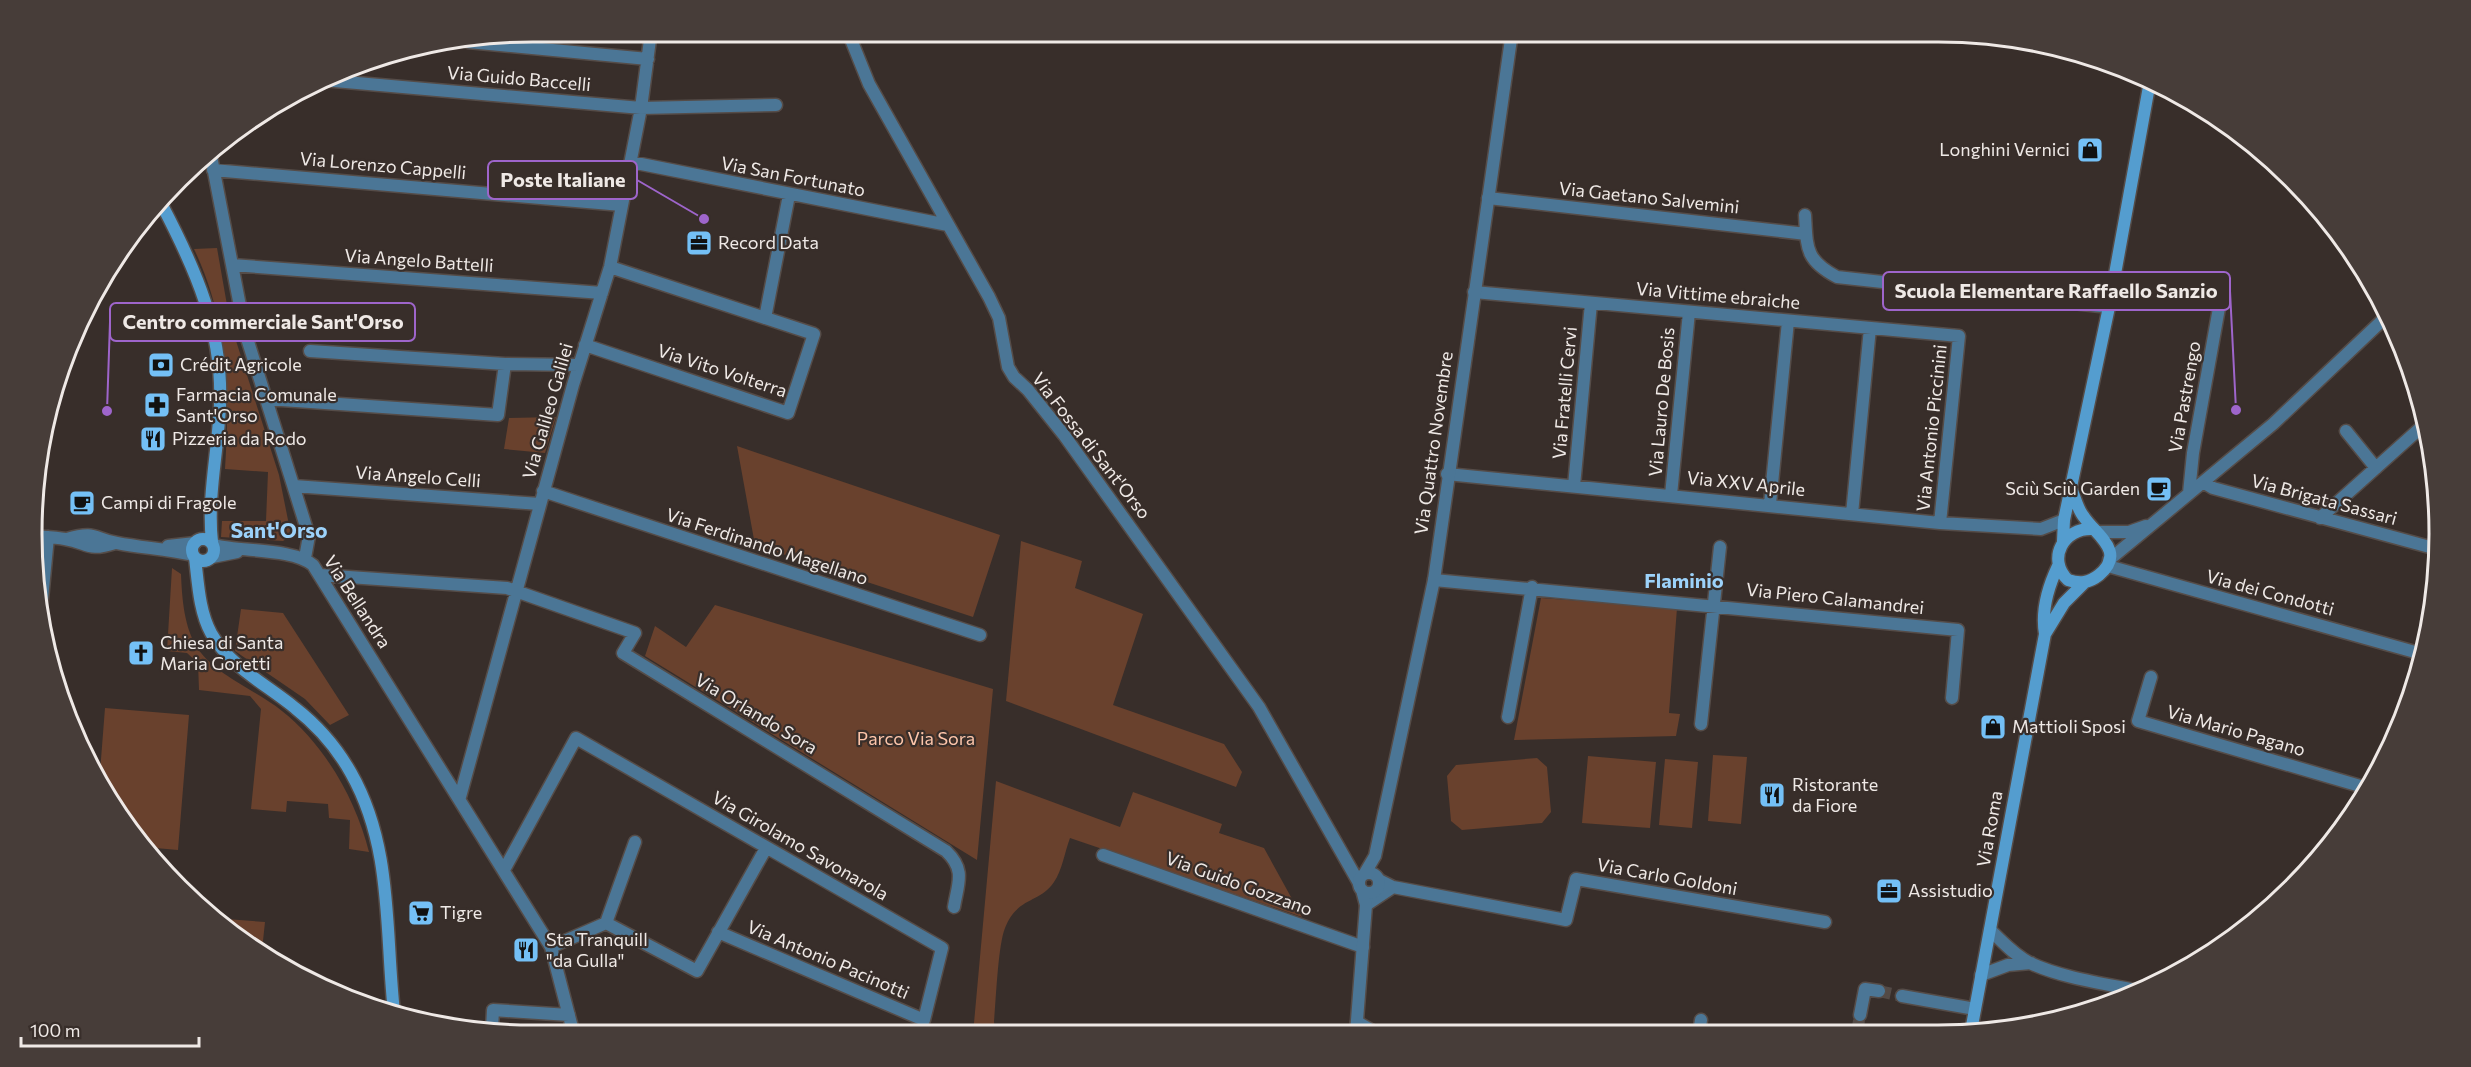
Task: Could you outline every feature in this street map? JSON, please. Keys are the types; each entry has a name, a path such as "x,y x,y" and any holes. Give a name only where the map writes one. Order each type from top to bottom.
{"main road":[{"path":"2072,491 2082,515 2109,546 2108,563 2099,576 2084,583 2068,580 2058,566 2064,520 2072,491 2109,307 2148,90"},
{"path":"164,209 201,284 217,346 220,404 209,504 212,551 201,597"},
{"path":"209,504 195,549 201,597 210,631 219,645 241,668 295,707 317,728 336,750 363,795 371,815 382,860 393,1004"},
{"path":"2063,541 2077,531 2096,531"},
{"path":"195,549 206,539 212,551"},
{"path":"195,549 203,561 212,551"},
{"name":"Via Roma","path":"1972,1024 2045,634 2043,618 2051,581 2058,566"},
{"name":"Via Roma","path":"2045,634 2064,603 2084,583"}],"street":[{"name":"Via Galileo Galilei","path":"459,797 541,498 610,267 631,162 650,42"},
{"name":"Via Fossa di Sant'Orso","path":"852,42 869,84 999,318 1008,367 1014,377 1028,390 1082,459 1259,708 1347,861 1370,882"},
{"name":"Via Quattro Novembre","path":"1370,882 1434,580 1447,474 1511,42"},
{"path":"490,44 648,59"},
{"name":"Via Guido Baccelli","path":"340,81 640,108 776,105"},
{"name":"Via Bellandra","path":"212,162 245,332 309,536 305,558 320,575 551,947 572,1025"},
{"name":"Via San Fortunato","path":"631,162 948,225"},
{"name":"Via Lorenzo Cappelli","path":"213,170 622,205"},
{"path":"610,267 765,318 789,195"},
{"name":"Via Gaetano Salvemini","path":"1488,198 1806,234"},
{"path":"1805,215 1808,249 1818,267 1837,277 2109,307"},
{"name":"Via Angelo Battelli","path":"232,265 602,294"},
{"name":"Via Vittime ebraiche","path":"1474,292 1959,336"},
{"name":"Via Fratelli Cervi","path":"1574,486 1591,303"},
{"name":"Via Pastrengo","path":"2189,493 2193,453 2219,308"},
{"name":"Via Lauro De Bosis","path":"1671,495 1689,312"},
{"name":"Via Vito Volterra","path":"585,345 788,413 814,334 765,318"},
{"path":"1770,504 1788,321"},
{"path":"2108,563 2273,424 2381,322"},
{"path":"1852,514 1870,328"},
{"name":"Via Antonio Piccinini","path":"1940,523 1959,336"},
{"path":"310,351 506,364 579,365"},
{"path":"267,399 498,415 506,364"},
{"path":"2346,431 2376,468"},
{"path":"2320,518 2419,433"},
{"name":"Via XXV Aprile","path":"1447,474 1770,504 1940,523 2041,529 2064,520"},
{"name":"Via Brigata Sassari","path":"2203,482 2213,488 2429,547"},
{"name":"Via Angelo Celli","path":"294,486 541,498"},
{"name":"Via Ferdinando Magellano","path":"541,498 980,635"},
{"path":"2096,531 2128,532 2152,524"},
{"name":"Via XXV Aprile","path":"2041,529 2063,541"},
{"path":"42,537 67,539 82,534 101,536 115,543 195,549"},
{"path":"44,578 48,537"},
{"path":"1701,724 1720,547"},
{"path":"212,551 241,551 305,558"},
{"name":"Via dei Condotti","path":"2108,563 2414,652"},
{"path":"320,575 507,588 516,592"},
{"name":"Via Piero Calamandrei","path":"1434,580 1532,587 1958,630 1952,698"},
{"path":"1508,717 1532,587"},
{"name":"Via Orlando Sora","path":"516,592 635,633 623,653 946,851 958,863 960,875 954,907"},
{"name":"Via Mario Pagano","path":"2151,677 2138,721 2359,786"},
{"name":"Via Girolamo Savonarola","path":"504,870 576,738 942,948 924,1020"},
{"path":"551,947 606,923 635,842"},
{"path":"606,923 697,971 766,848"},
{"name":"Via Guido Gozzano","path":"1103,855 1363,948"},
{"name":"Via Carlo Goldoni","path":"1370,882 1566,920 1576,879 1825,922"},
{"path":"1357,1025 1366,905 1370,882"},
{"path":"1366,905 1393,887"},
{"path":"1990,930 2012,951 2031,963 2091,981 2126,988"},
{"name":"Via Antonio Pacinotti","path":"718,932 924,1020"},
{"path":"1986,952 2012,951"},
{"path":"1986,952 2008,965"},
{"path":"1981,975 2008,965 2031,963"},
{"path":"1860,1015 1865,989 1878,991"},
{"path":"1902,996 1975,1009"},
{"path":"492,1023 493,1010 569,1015"}],"green space":[{"path":"217,248 230,322 279,475 290,530 289,537 283,541 221,537 222,521 266,521 268,472 225,469 227,412 224,357 214,302 194,249"},
{"path":"556,417 545,453 504,449 509,418"},
{"path":"737,446 1000,535 973,617 755,545"},
{"path":"1021,541 1082,561 1075,588 1143,614 1113,705 1224,744 1242,772 1236,787 1006,701"},
{"path":"172,568 181,574 187,622 198,649 215,667 282,711 312,740 337,775 347,794 369,852 349,849 350,820 329,818 328,804 287,801 286,812 251,809 261,709 250,696 199,690 198,663 187,653 167,651"},
{"path":"1541,598 1677,608 1669,713 1680,714 1676,736 1514,740"},
{"name":"Parco Via Sora","path":"715,605 993,689 977,860 645,656 655,626 686,647"},
{"path":"241,609 283,613 349,715 330,725 305,699 235,651"},
{"path":"105,708 189,715 178,850 156,848 125,807 101,765"},
{"path":"1713,755 1747,757 1741,824 1708,821"},
{"path":"1588,756 1656,762 1650,828 1582,823"},
{"path":"1537,758 1547,767 1551,812 1542,823 1462,830 1451,821 1447,776 1456,765"},
{"path":"1665,759 1698,762 1692,828 1659,825"},
{"path":"996,781 1120,827 1133,792 1222,824 1219,833 1264,848 1302,917 1070,838 1054,882 1042,894 1016,910 1005,928 998,973 994,1025 974,1025"},
{"path":"229,919 265,922 263,944"}],"tunnel":[{"path":"1879,991 1902,996"},
{"path":"1858,1025 1860,1015"}],"place":[{"name":"Longhini Vernici","path":"2090,150"},
{"name":"Poste Italiane","path":"704,219"},
{"name":"Record Data","path":"699,243"},
{"name":"Crédit Agricole","path":"161,365"},
{"name":"Farmacia Comunale Sant'Orso","path":"157,405"},
{"name":"Scuola Elementare Raffaello Sanzio","path":"2236,410"},
{"name":"Centro commerciale Sant'Orso","path":"107,411"},
{"name":"Pizzeria da Rodo","path":"153,439"},
{"name":"Sciù Sciù Garden","path":"2159,489"},
{"name":"Campi di Fragole","path":"82,503"},
{"name":"Chiesa di Santa Maria Goretti","path":"141,653"},
{"name":"Mattioli Sposi","path":"1993,727"},
{"name":"Ristorante da Fiore","path":"1772,795"},
{"name":"Assistudio","path":"1889,891"},
{"name":"Tigre","path":"421,913"},
{"name":"Sta Tranquill \"da Gulla\"","path":"526,950"}],"district":[{"name":"Sant'Orso","path":"279,531"},
{"name":"Flaminio","path":"1684,581"}]}
